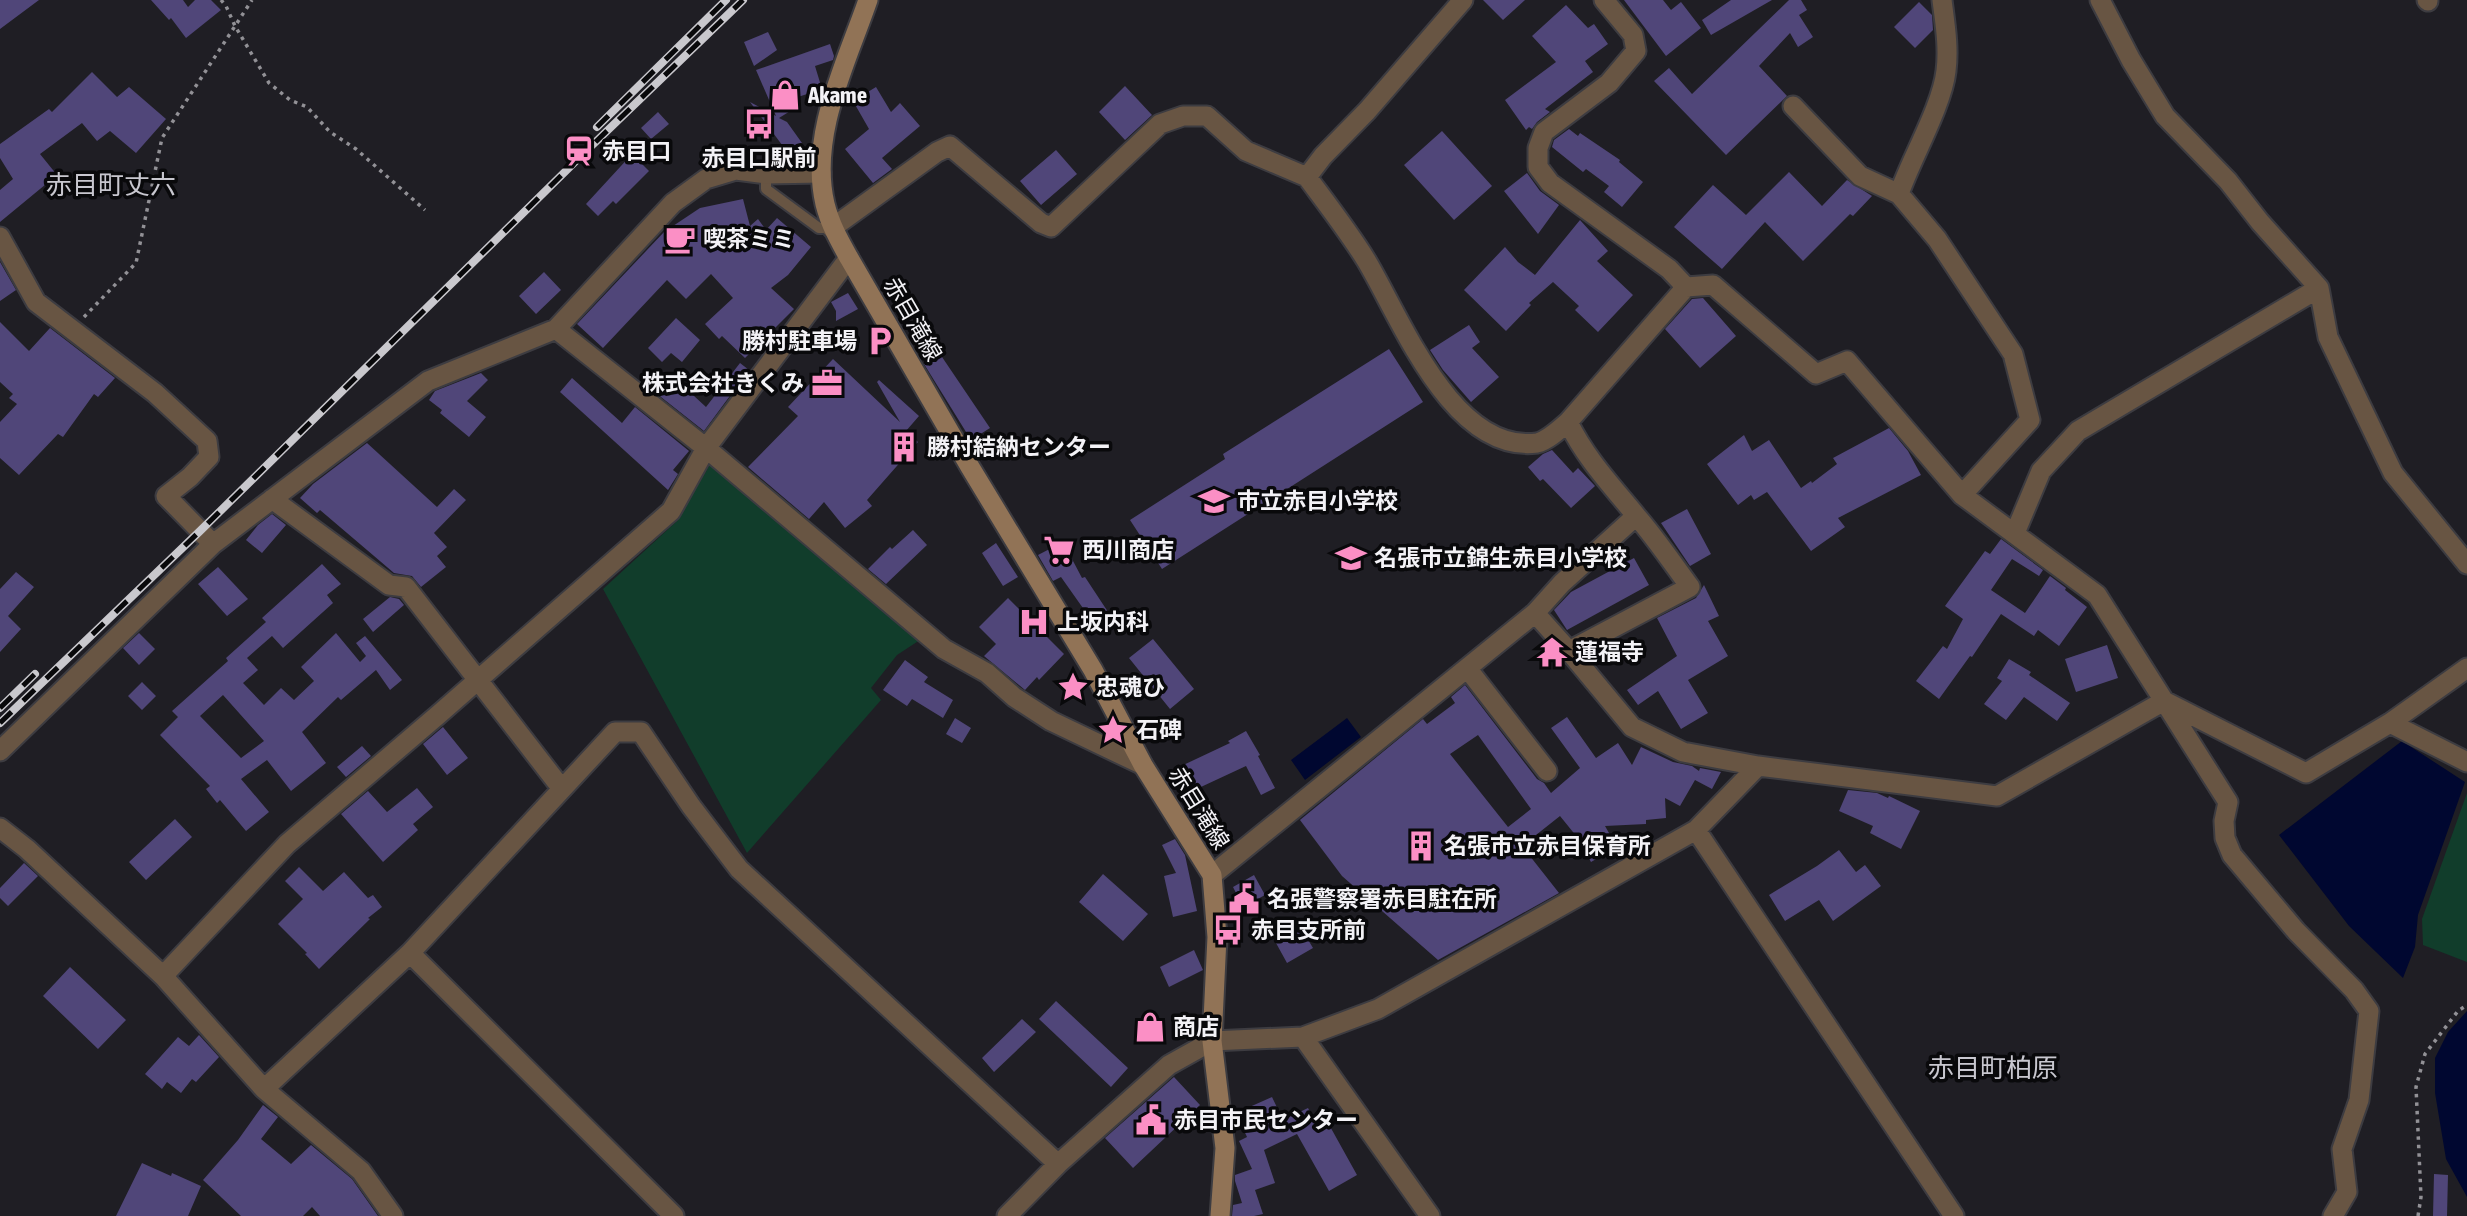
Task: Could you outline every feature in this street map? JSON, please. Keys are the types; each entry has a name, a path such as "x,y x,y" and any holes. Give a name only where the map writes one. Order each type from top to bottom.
{"main road":[{"name":"赤目滝線","path":"868,0 829,112 821,173 832,228 970,467 1093,670 1143,765 1212,875 1217,937 1212,1041 1225,1148 1220,1216"}],"street":[{"path":"1307,177 1463,0"},
{"path":"1604,0 1633,35 1636,51 1609,83 1544,132 1538,148 1538,167 1550,183 1670,269 1686,287"},
{"path":"1899,194 1933,113 1946,74 1947,37 1942,0"},
{"path":"2100,0 2131,60 2165,116 2228,181 2260,222 2319,288 2328,337 2393,473 2467,564"},
{"path":"1793,106 1860,176 1899,194 1937,239 2013,354 2030,420 1962,495"},
{"path":"832,228 937,152 950,146 1041,223 1051,227 1160,124 1183,116 1207,116 1247,151 1307,177 1365,259 1434,381 1450,401 1480,428 1510,441 1539,443 1568,422 1686,287 1713,285 1816,374 1847,361 1962,495 2096,595 2228,802 2224,838 2232,855 2296,931 2354,990 2369,1011 2359,1100 2342,1149 2347,1192 2333,1216"},
{"path":"0,751 213,544 428,381 556,329 673,203 706,179 736,170 766,174 821,173"},
{"path":"0,237 36,302 155,393 207,441 209,457 166,496 213,544"},
{"path":"163,976 287,844 671,510 706,448 849,258"},
{"path":"2015,533 2041,471 2078,431 2319,288"},
{"path":"556,329 706,448 944,649 987,673 1014,697 1051,721 1143,765"},
{"path":"1568,422 1581,448 1609,486 1636,516 1690,587 1569,651"},
{"path":"272,499 389,585 406,587 562,789"},
{"path":"1212,875 1535,613 1562,583 1636,516"},
{"path":"1535,613 1632,727 1683,752 1758,766 1997,796 2164,701"},
{"path":"2164,701 2306,773 2390,723 2467,667"},
{"path":"1467,668 1547,771"},
{"path":"2390,723 2467,762"},
{"path":"264,1089 410,953 615,732 641,732 691,806 739,869 1058,1164"},
{"path":"1007,1216 1058,1164 1169,1065 1212,1041 1303,1037 1378,1009 1696,830 1758,766"},
{"path":"0,828 27,849 163,976 264,1089 360,1171 393,1216"},
{"path":"1696,830 1954,1216"},
{"path":"410,953 674,1216"},
{"path":"1303,1037 1430,1216"}],"lane":[{"path":"766,174 766,189 819,228 832,228"}],"path":[{"path":"221,0 269,83 290,100 306,107 330,132 356,149 425,210"},
{"path":"74,329 136,263 162,138 252,0"},
{"path":"2418,1216 2421,1197 2416,1087 2425,1054 2458,1011 2467,1005"}],"green space":[{"path":"712,461 923,638 897,655 871,688 881,700 747,853 603,589 677,521"},
{"path":"2467,793 2467,962 2423,945 2422,919"}],"water":[{"path":"1347,718 1361,737 1305,780 1291,760"},
{"path":"2402,741 2465,782 2418,915 2415,947 2403,978 2349,926 2279,835"},
{"path":"2467,1011 2467,1197 2446,1159 2435,1093 2435,1058 2448,1032"}],"building":[{"path":"0,0 39,0 0,29"},
{"path":"151,0 183,0 188,7 195,0 211,0 221,10 186,38 171,18 169,20"},
{"path":"1483,0 1525,0 1503,20"},
{"path":"1624,0 1663,0 1671,10 1681,2 1701,28 1666,56"},
{"path":"1731,0 1772,0 1711,35 1702,20"},
{"path":"1789,0 1801,0 1807,10 1799,15 1813,37 1798,47 1790,33 1759,66 1787,96 1726,155 1654,81 1669,68 1692,94"},
{"path":"1919,2 1932,15 1933,30 1915,48 1894,27"},
{"path":"1566,5 1588,28 1594,24 1608,44 1585,61 1593,72 1545,109 1550,112 1532,129 1529,127 1526,130 1505,100 1556,62 1532,36"},
{"path":"768,32 777,50 754,66 744,42"},
{"path":"830,44 833,60 815,66 822,89 795,98 800,105 779,118 787,122 802,143 788,153 750,102 776,116 756,70"},
{"path":"92,72 117,97 129,87 166,119 136,153 110,131 97,141 82,123 40,154 57,175 0,222 0,190 13,179 0,158 0,144 49,109 52,112"},
{"path":"1125,86 1152,115 1125,140 1099,112"},
{"path":"876,87 891,112 900,103 920,126 882,158 892,169 873,183 845,149 869,129 853,101"},
{"path":"658,112 669,124 651,139 641,128"},
{"path":"1569,129 1578,136 1580,133 1620,160 1619,162 1643,182 1622,207 1604,192 1609,186 1586,169 1583,172 1552,147 1554,140"},
{"path":"1442,131 1492,186 1454,220 1404,165"},
{"path":"1056,150 1077,174 1041,205 1020,181"},
{"path":"632,154 649,171 616,204 613,201 598,216 586,204"},
{"path":"1789,172 1822,206 1847,180 1872,196 1803,261 1765,222 1722,269 1674,227 1713,185 1746,215"},
{"path":"1527,173 1540,191 1559,205 1538,234 1504,191"},
{"path":"743,199 750,226 758,219 766,230 777,218 811,247 788,275 771,288 794,309 745,358 722,336 719,339 705,324 733,298 711,274 686,299 667,280 603,348 577,324 664,232 700,208"},
{"path":"1580,220 1608,251 1597,261 1633,295 1598,332 1575,310 1579,306 1553,282 1529,303 1531,305 1506,331 1464,290 1505,247 1535,275"},
{"path":"0,262 16,290 0,301"},
{"path":"544,272 561,290 536,314 519,296"},
{"path":"848,293 858,309 836,321 836,311 831,302"},
{"path":"1703,298 1736,336 1700,368 1665,329 1692,299"},
{"path":"676,318 700,340 682,362 671,353 662,362 648,348"},
{"path":"0,322 29,351 50,328 115,378 98,397 94,394 63,437 58,434 19,475 0,458 0,422 17,404 9,398 13,394 0,382"},
{"path":"1469,325 1480,342 1472,348 1499,377 1471,402 1443,370 1430,350"},
{"path":"1389,349 1423,402 1162,569 1130,520 1225,459 1223,454"},
{"path":"940,354 990,428 971,440 924,364"},
{"path":"833,359 900,422 877,382 879,380 919,416 906,431 918,442 867,500 872,506 845,528 824,502 809,519 748,467 798,416 788,407"},
{"path":"740,363 749,370 704,431 647,386 654,378 673,393 681,384 706,407"},
{"path":"481,373 488,380 467,401 486,417 469,437 429,400 435,391"},
{"path":"572,378 622,423 635,407 689,451 673,470 678,474 668,490 560,392"},
{"path":"1889,428 1908,451 1921,475 1838,518 1845,527 1811,551 1767,492 1754,500 1751,495 1738,505 1707,464 1744,435 1752,451 1769,440 1801,488 1837,464 1833,458"},
{"path":"367,443 437,507 454,489 466,500 434,533 447,547 437,556 446,567 421,587 412,576 394,573 320,510 317,513 300,498 313,484"},
{"path":"1552,450 1573,473 1578,468 1595,486 1571,508 1528,467"},
{"path":"1687,509 1711,554 1690,566 1661,523"},
{"path":"272,514 286,525 262,553 246,540 258,525"},
{"path":"913,530 927,545 886,584 868,569 890,547 892,549"},
{"path":"2001,539 2043,570 2039,576 2012,559 1991,590 2025,613 2050,576 2087,607 2059,646 2038,630 2034,636 2001,614 1939,699 1916,681 1943,646 1947,649 1963,619 1945,606 1985,551 1990,554"},
{"path":"1063,542 1082,578 1085,577 1112,618 1097,628 1061,577 1053,581 1038,555"},
{"path":"996,543 1018,577 1003,586 982,553"},
{"path":"1634,558 1649,585 1567,630 1554,610 1571,592"},
{"path":"322,564 341,584 327,595 333,603 283,648 272,636 247,658 258,670 243,683 264,705 281,688 294,700 314,681 301,667 336,633 360,662 366,656 356,643 365,636 402,680 390,690 376,670 341,700 338,697 302,732 326,763 291,791 267,760 241,779 269,812 246,831 220,800 217,803 206,789 210,786 160,735 178,717 172,711 228,661 226,658 266,622 262,618","holes":["223,695 264,741 241,758 200,716"]},
{"path":"218,567 248,599 227,616 198,584"},
{"path":"16,572 34,587 8,616 21,629 0,652 0,589"},
{"path":"1704,585 1719,616 1708,621 1728,656 1688,680 1708,713 1681,729 1658,691 1638,705 1627,690 1677,656 1657,618 1696,598"},
{"path":"390,597 399,599 404,605 373,632 363,619"},
{"path":"1008,598 1064,654 1039,680 1037,677 1025,690 984,656 996,644 979,627"},
{"path":"139,633 155,649 139,665 123,648"},
{"path":"1153,639 1194,689 1170,709 1129,658"},
{"path":"2107,645 2118,678 2076,692 2065,659"},
{"path":"2009,659 2031,672 2029,675 2070,703 2057,721 2024,697 2006,720 1984,704 2002,681 1997,678"},
{"path":"905,660 928,677 924,682 953,700 943,718 912,699 907,706 883,690"},
{"path":"142,682 156,696 142,710 128,696"},
{"name":"名張市立赤目保育所","path":"1465,685 1537,779 1544,783 1551,793 1580,768 1551,728 1567,717 1596,758 1618,743 1632,765 1641,747 1699,771 1700,768 1721,772 1712,789 1695,780 1680,806 1665,798 1666,818 1646,820 1646,824 1605,826 1617,847 1591,862 1577,837 1560,816 1522,846 1559,893 1438,960 1342,876 1300,820 1423,719 1427,724 1455,703 1451,697","holes":["1478,735 1531,809 1508,827 1450,754"]},
{"path":"955,718 971,728 962,743 946,734"},
{"path":"443,727 468,758 447,775 423,744"},
{"path":"1246,731 1275,788 1261,795 1246,766 1188,793 1177,768 1230,743 1228,741"},
{"path":"362,746 371,756 346,777 337,767"},
{"path":"417,788 433,807 413,824 418,830 383,862 341,814 368,791 387,812"},
{"path":"1848,790 1877,793 1888,798 1889,796 1920,811 1901,849 1870,833 1873,826 1839,811"},
{"path":"175,819 192,837 146,880 129,862"},
{"path":"1175,839 1185,855 1197,911 1173,917 1164,876 1176,873 1162,845"},
{"path":"1839,850 1856,872 1865,865 1881,886 1833,921 1819,900 1785,921 1769,895"},
{"path":"24,863 38,876 8,906 0,898 0,888"},
{"path":"299,867 323,891 344,872 368,898 373,895 382,907 319,969 278,924 303,899 285,881"},
{"path":"1103,874 1148,914 1123,941 1079,902"},
{"path":"1254,875 1265,895 1243,907 1233,887"},
{"path":"1301,928 1313,948 1287,963 1276,943"},
{"path":"1194,950 1203,970 1169,987 1160,967"},
{"path":"70,967 126,1020 98,1049 43,996"},
{"path":"1056,1001 1128,1068 1111,1087 1039,1019"},
{"path":"1022,1019 1036,1032 994,1072 982,1058"},
{"path":"199,1035 219,1057 196,1082 192,1079 181,1093 167,1082 162,1089 145,1074 178,1037 189,1046"},
{"name":"赤目市民センター","path":"1174,1077 1200,1105 1133,1168 1105,1138"},
{"path":"1272,1097 1283,1120 1308,1108 1317,1126 1327,1121 1357,1175 1329,1191 1297,1134 1264,1150 1275,1183 1255,1190 1263,1214 1232,1216 1233,1205 1242,1203 1235,1175 1252,1169 1239,1141 1247,1137 1236,1113"},
{"path":"263,1105 278,1117 261,1139 291,1164 311,1145 352,1179 378,1216 320,1216 312,1207 303,1216 241,1216 203,1180 238,1140"},
{"path":"142,1163 201,1186 188,1216 116,1216"},
{"path":"2434,1174 2448,1175 2447,1216 2433,1216"}],"railway":[{"path":"597,127 726,0"},
{"path":"0,723 743,0"},
{"path":"0,708 35,674"}],"place":[{"name":"Akame","path":"785,95"},
{"name":"赤目口駅前","path":"759,124"},
{"name":"赤目口","path":"579,151"},
{"name":"喫茶ミミ","path":"680,239"},
{"name":"勝村駐車場","path":"880,341"},
{"name":"株式会社きくみ","path":"827,383"},
{"name":"勝村結納センター","path":"904,447"},
{"name":"市立赤目小学校","path":"1214,501"},
{"name":"西川商店","path":"1059,550"},
{"name":"名張市立錦生赤目小学校","path":"1351,558"},
{"name":"上坂内科","path":"1034,622"},
{"name":"蓮福寺","path":"1552,652"},
{"name":"忠魂ひ","path":"1073,687"},
{"name":"石碑","path":"1113,730"},
{"name":"名張市立赤目保育所","path":"1421,846"},
{"name":"名張警察署赤目駐在所","path":"1244,899"},
{"name":"赤目支所前","path":"1228,930"},
{"name":"商店","path":"1150,1027"},
{"name":"赤目市民センター","path":"1151,1120"}],"district":[{"name":"赤目町丈六","path":"111,185"},
{"name":"赤目町柏原","path":"1993,1068"}]}
